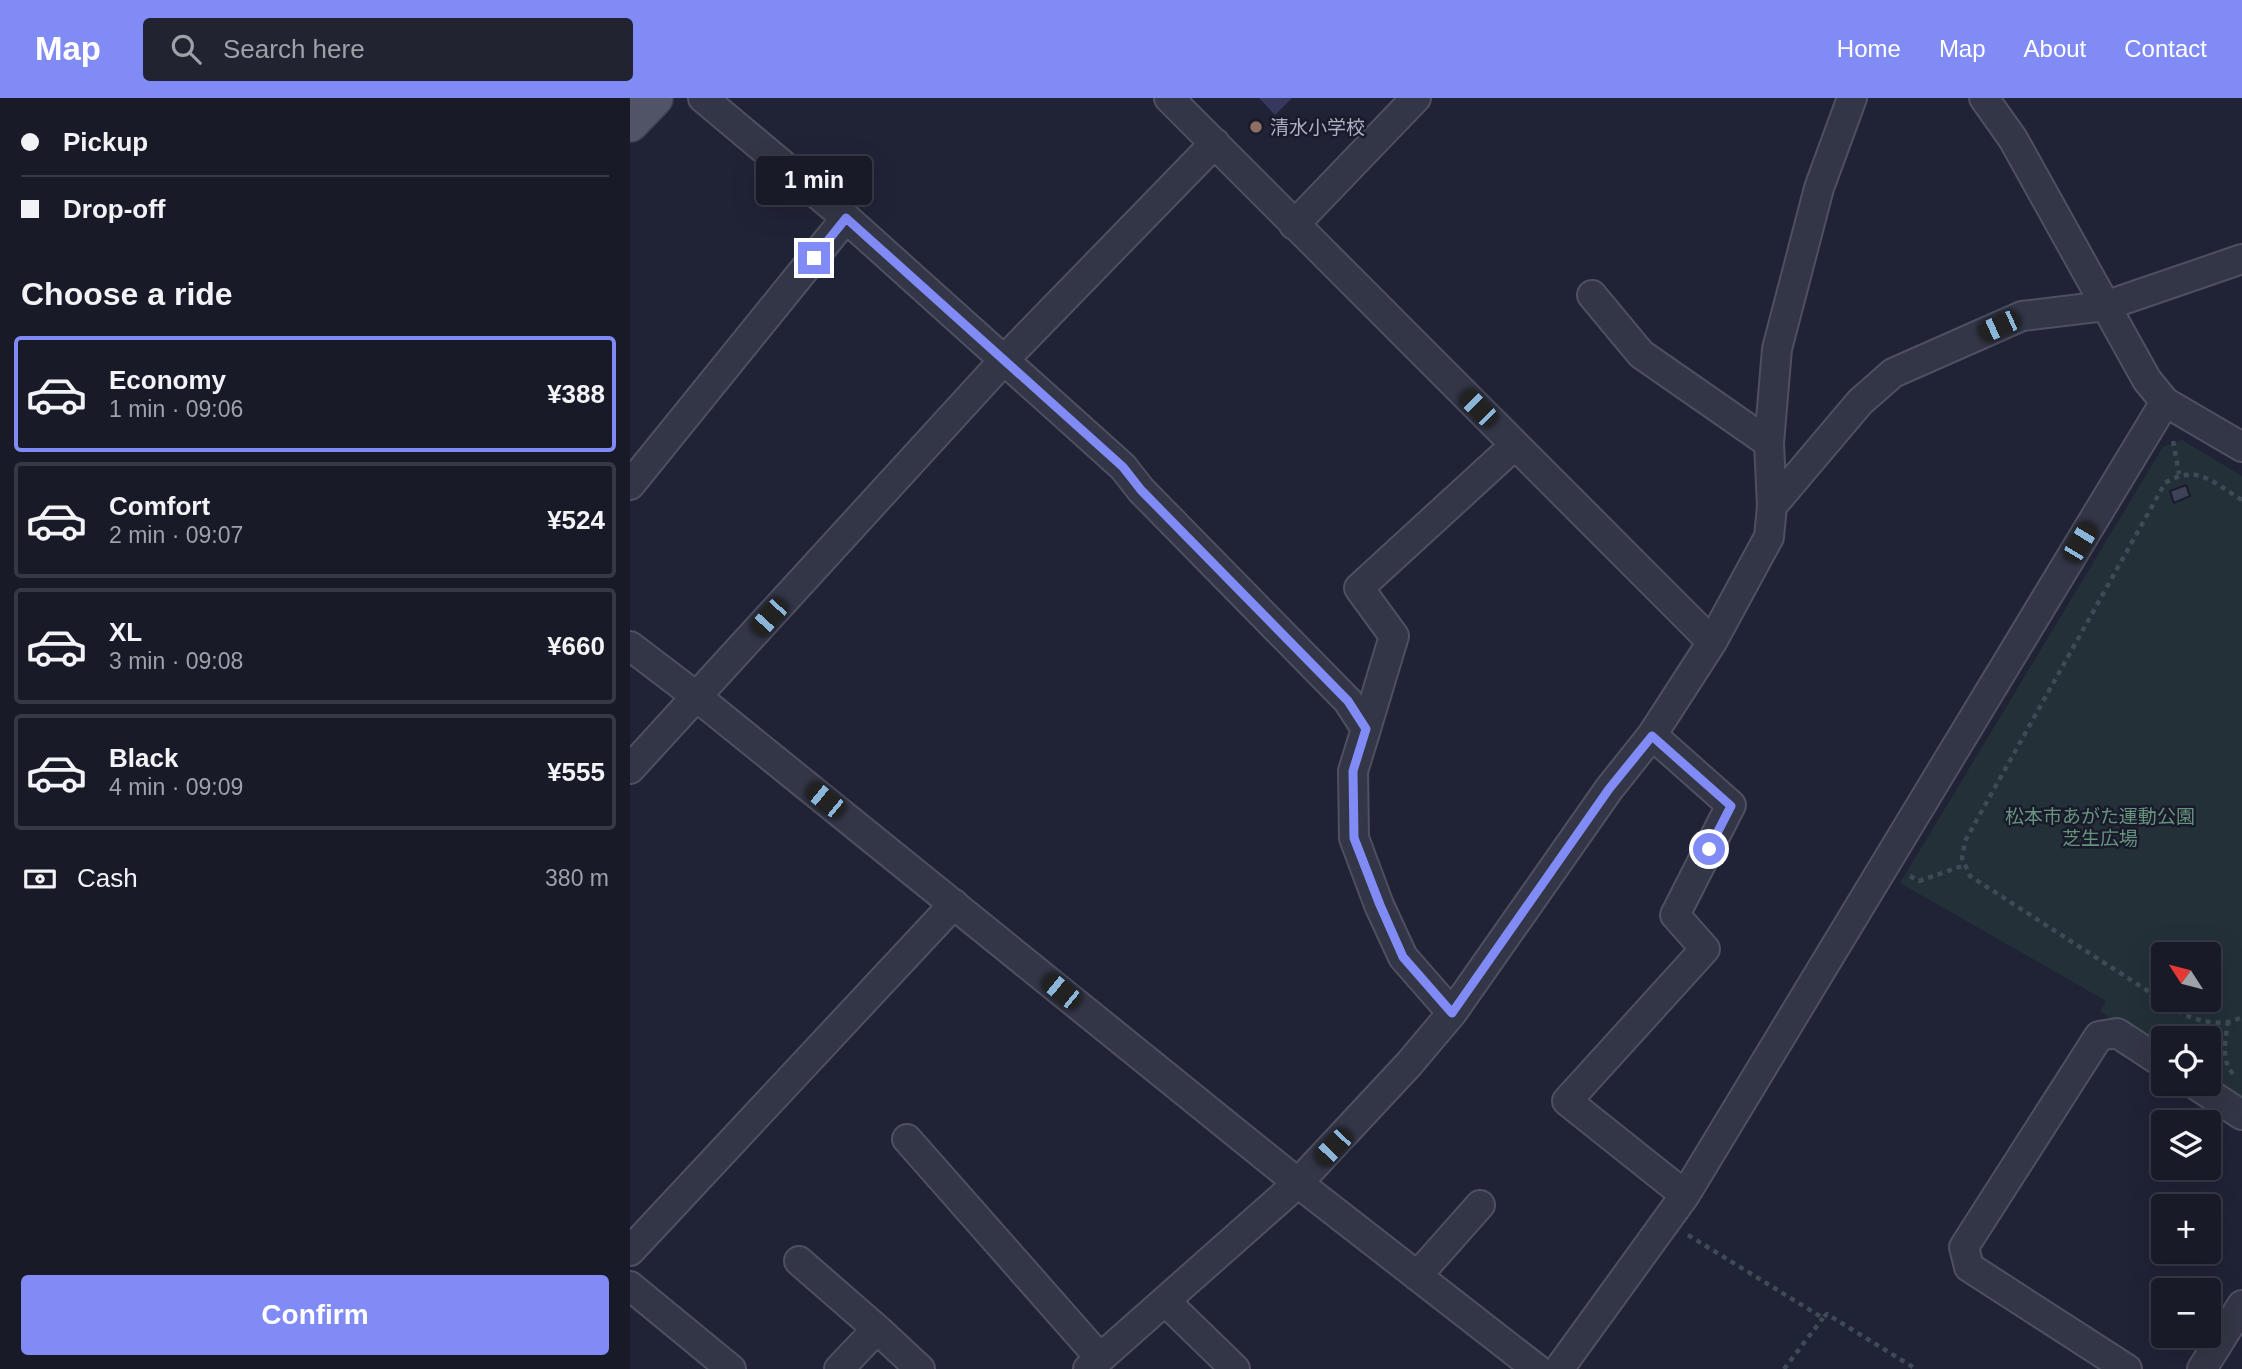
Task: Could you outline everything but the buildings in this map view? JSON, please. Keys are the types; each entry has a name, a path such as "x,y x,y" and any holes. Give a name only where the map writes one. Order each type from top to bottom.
{"street":[{"path":"703,98 846,218 1123,467 1141,490 1348,701 1366,729"},
{"path":"1169,98 1712,642"},
{"path":"1294,225 1416,98"},
{"path":"907,1139 1094,1364 1298,1183 1376,1101 1452,1013 1609,789 1652,736 1712,642 1769,537 1772,506 1769,443 1777,349 1819,187 1852,98"},
{"path":"1984,98 2013,139 2147,380 2165,402 2242,447"},
{"path":"630,769 1004,359 1215,143"},
{"path":"630,485 846,218"},
{"path":"1772,506 1860,402 1893,373 2022,316 2105,306 2242,259"},
{"path":"1592,295 1641,354 1769,443"},
{"path":"1559,1369 1685,1195 2165,402"},
{"path":"1452,1013 1403,957 1354,838 1353,771 1394,636 1359,588 1515,445"},
{"path":"630,646 697,697 1298,1183 1537,1369"},
{"path":"1652,736 1731,806 1675,915 1705,949 1567,1101 1685,1195"},
{"path":"630,1251 954,904"},
{"path":"2127,1369 1969,1267 1964,1247 2099,1036 2117,1033 2151,1055"},
{"path":"2213,1096 2242,1115"},
{"path":"1417,1276 1480,1205"},
{"path":"799,1261 920,1369"},
{"path":"630,1286 732,1369"},
{"path":"1165,1301 1235,1369"},
{"path":"2202,1369 2242,1305"},
{"path":"839,1369 877,1329"}],"path":[{"path":"2172,437 2179,474"},
{"path":"2242,500 2201,475 2179,474 2165,483 1965,841 1962,858 1970,876 2185,1015 2203,1022 2228,1021 2242,1017"},
{"path":"1919,881 1965,865"},
{"path":"2228,1021 2225,1059 2229,1070 2242,1080"},
{"path":"1683,1232 1823,1318"},
{"path":"1784,1369 1827,1314 1916,1369"}],"green space":[{"name":"松本市あがた運動公園 芝生広場","path":"2182,440 2242,476 2242,1105 2221,1091 2221,1026 2151,1026 2151,1045 2100,1011 2106,1001 1900,883 2163,447"}],"water":[{"path":"1259,98 1292,98 1275,115"}],"place":[{"name":"清水小学校","path":"1256,127"}],"route":[{"path":"814,258 846,218 1123,467 1141,490 1348,701 1366,729 1353,771 1354,838 1403,957 1452,1013 1609,789 1652,736 1731,806 1709,849"}]}
